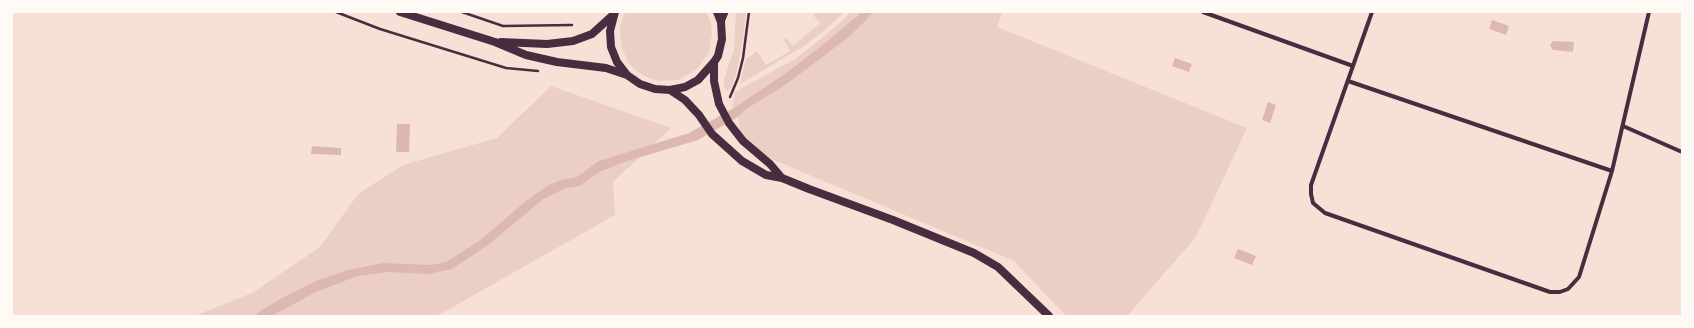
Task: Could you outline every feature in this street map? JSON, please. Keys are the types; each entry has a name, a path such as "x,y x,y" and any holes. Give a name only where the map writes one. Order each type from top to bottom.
{"main road":[{"path":"400,12 495,42 526,55 557,62 606,68 627,75 647,87 670,90 685,87 698,80 718,56 722,39 721,22 717,12"},
{"path":"495,42 547,44 572,41 592,34 614,13"},
{"path":"614,13 610,31 611,47 617,62 627,75"},
{"path":"714,62 714,81 722,111 743,141 770,164 782,178"},
{"path":"670,90 685,100 699,115 712,134 742,161 766,174 782,178 809,190 900,222 974,253 998,267 1048,316"}],"street":[{"path":"721,22 724,12"},
{"path":"1204,12 1353,66"},
{"path":"1372,12 1311,185 1313,203 1325,214 1550,292 1560,292 1568,289 1578,276 1612,171 1649,12"},
{"path":"1348,80 1612,171"},
{"path":"1623,126 1682,152"}],"path":[{"path":"336,12 380,29 506,68 544,72"},
{"path":"462,12 503,26 572,25"},
{"path":"729,99 738,78 743,58 749,12"}],"shaded area":[{"path":"625,12 706,12 711,23 712,33 709,53 696,70 678,80 657,81 647,77 630,65 621,47 620,26"},
{"path":"736,12 746,12 743,39 736,75 732,86 726,92 724,79 734,49"},
{"path":"816,12 844,12 824,31 801,48 740,84 746,59 757,51 766,65 790,51 784,40 786,38 793,46 820,23 813,15"},
{"path":"851,12 1002,12 997,27 1247,128 1196,237 1127,316 1066,316 1014,261 743,147 738,117 732,107 735,92 795,59 833,29"},
{"path":"862,12 874,12 851,35 820,59 782,87 746,109 738,117 698,140 624,162 599,172 580,186 566,188 551,195 542,200 488,245 452,269 429,274 389,272 357,276 314,293 272,316 253,316 280,299 316,281 348,270 383,263 431,265 446,262 479,241 526,201 547,186 561,180 577,177 599,161 689,133 734,108 782,76 824,44"},
{"path":"1492,20 1509,26 1506,35 1489,29"},
{"path":"1553,41 1574,42 1573,52 1553,50 1550,45"},
{"path":"1175,58 1192,64 1189,72 1172,66"},
{"path":"551,86 671,128 613,182 615,215 437,316 194,316 252,293 320,247 358,194 403,165 497,138"},
{"path":"1268,102 1276,105 1270,123 1262,120"},
{"path":"397,124 410,124 409,152 396,152"},
{"path":"312,146 341,148 341,155 311,154"},
{"path":"1238,249 1256,256 1252,265 1234,258"}]}
